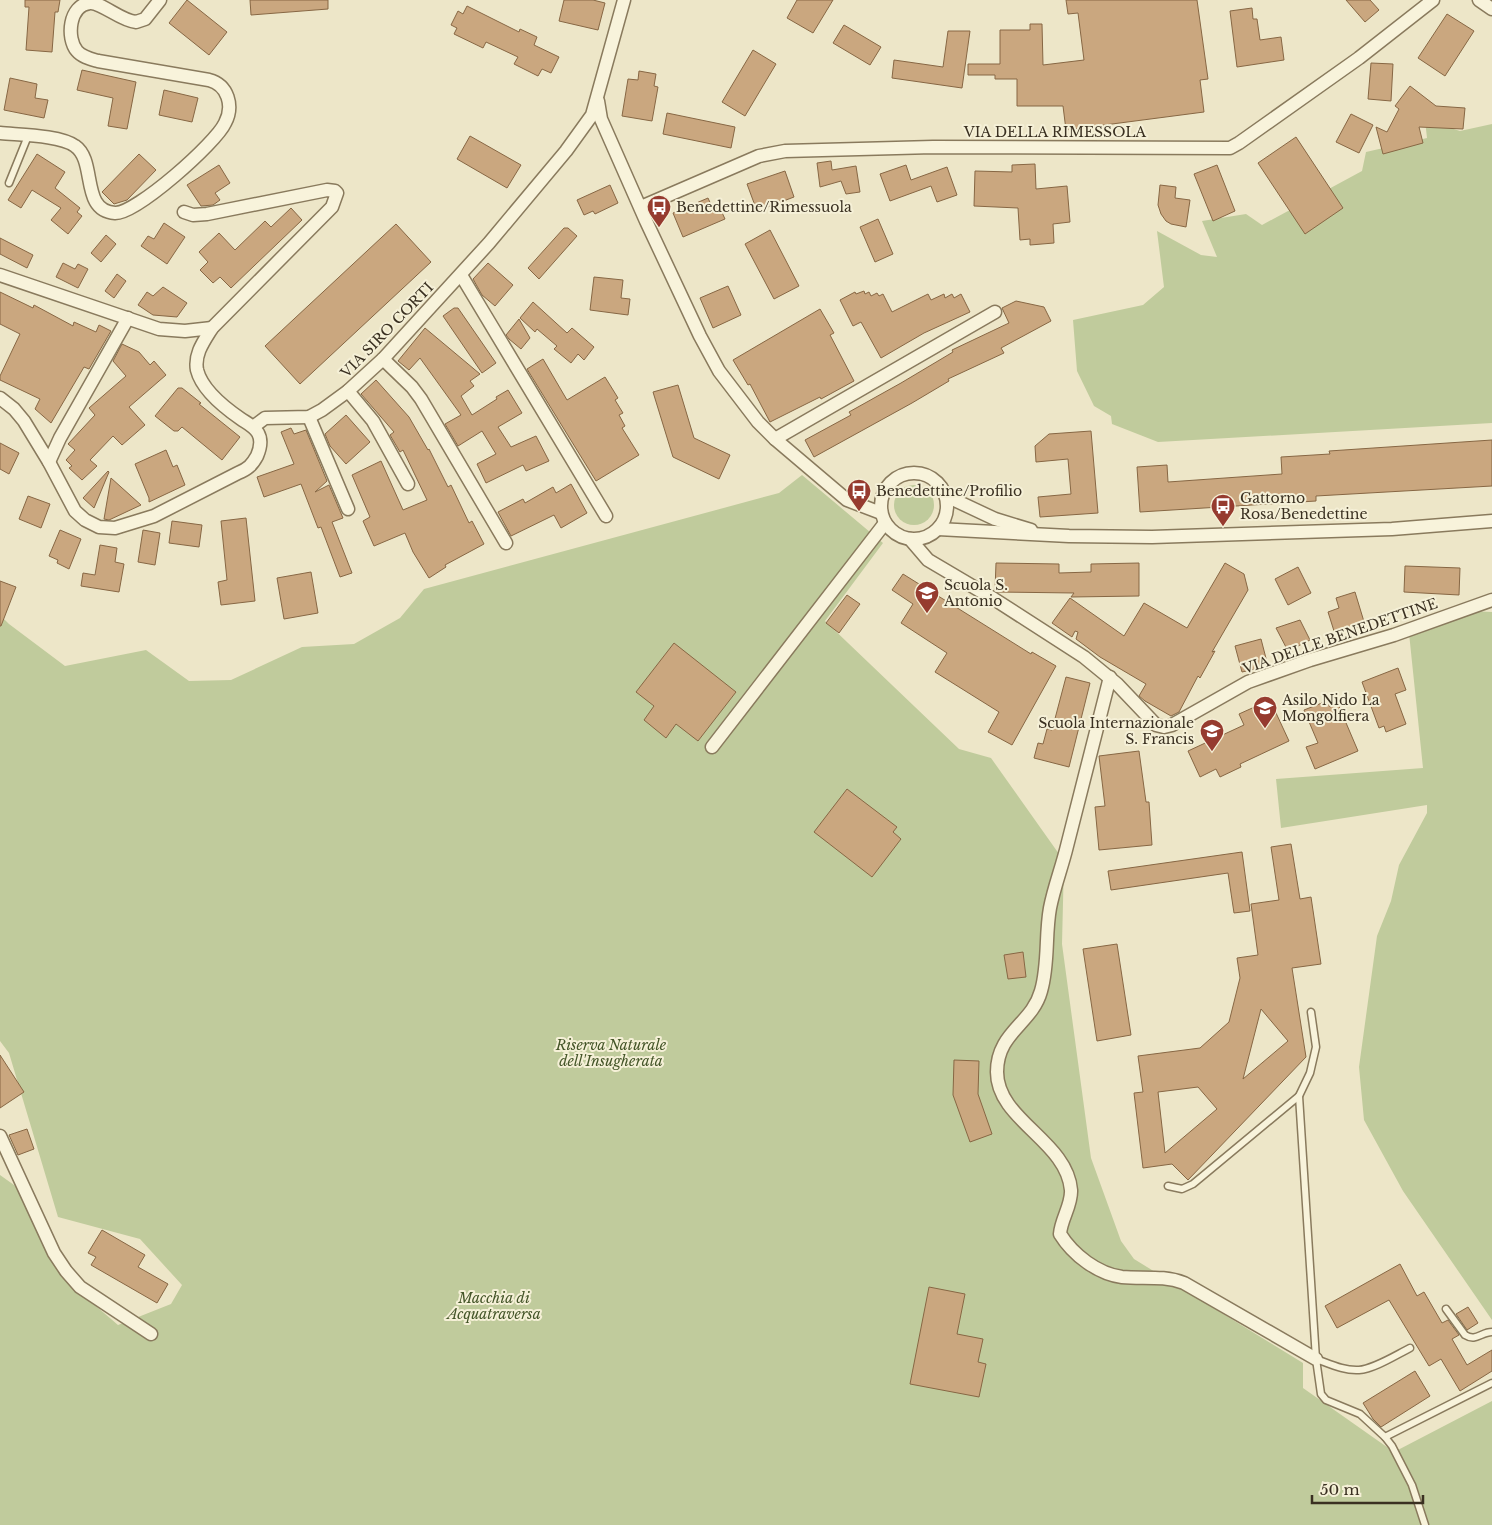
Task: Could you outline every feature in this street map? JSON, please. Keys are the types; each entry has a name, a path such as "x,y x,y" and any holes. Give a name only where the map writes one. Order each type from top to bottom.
{"street":[{"path":"0,133 58,140 75,146 84,158 96,202 104,209 117,213 129,210 142,201 210,143 222,129 228,117 228,98 220,84 209,80 84,56 78,52 70,34 72,22 78,10 90,3 112,14 136,22 145,19 160,0"},
{"name":"VIA SIRO CORTI","path":"253,427 265,418 309,417 327,407 348,391 383,359 461,275 579,135 592,115 624,0"},
{"name":"VIA DELLA RIMESSOLA","path":"640,208 759,156 785,150 933,147 1230,148 1247,138 1359,58 1433,0"},
{"path":"1479,0 1492,9"},
{"path":"597,98 601,120 710,356 744,404 774,439 847,500 883,518 894,533 910,539 922,538 938,529 1048,535 1152,537 1392,529 1492,521"},
{"path":"0,398 14,409 24,421 49,462 75,511 85,520 99,527 115,528 154,516 238,472 248,469 258,454 260,438 253,427 214,396 200,377 197,358 200,346 212,328 327,214 334,204 337,193 327,190 207,214 193,215 184,212"},
{"path":"0,275 164,330 212,328"},
{"path":"461,275 606,516"},
{"path":"774,439 995,312"},
{"path":"49,462 60,438 128,318"},
{"path":"383,359 412,387 421,399 506,543"},
{"path":"348,391 373,420 408,484"},
{"path":"309,417 348,509"},
{"path":"712,747 883,518 881,502 884,490 894,479 905,474 922,474 939,484 946,496 946,512 938,529"},
{"path":"946,496 995,518 1048,535"},
{"name":"VIA DELLE BENEDETTINE","path":"910,539 928,560 1048,633 1110,677 1148,718 1156,724 1167,726 1199,710 1236,687 1254,679 1394,635 1492,600"},
{"path":"1110,677 1050,907 1041,992 1031,1012 1004,1043 997,1066 998,1084 1009,1104 1056,1154 1063,1166 1071,1192 1060,1234 1074,1251 1088,1262 1112,1274 1123,1277 1166,1278 1184,1283 1316,1359"},
{"path":"0,1136 54,1253 66,1271 80,1287 151,1334"}],"lane":[{"path":"9,183 28,136"},
{"path":"1168,1186 1182,1189 1193,1184 1299,1096 1310,1074 1316,1047 1311,1012"},
{"path":"1299,1096 1316,1359 1321,1394 1326,1400 1360,1414 1385,1437 1392,1446 1412,1485 1425,1525"},
{"path":"1446,1309 1469,1338 1474,1339 1487,1332 1492,1332"},
{"path":"1316,1359 1339,1368 1360,1370 1410,1348"},
{"path":"1385,1437 1492,1383"}],"green space":[{"path":"1425,120 1460,131 1492,124 1492,423 1158,442 1112,424 1111,416 1094,406 1077,371 1073,320 1143,305 1164,287 1157,231 1201,255 1217,257 1202,221 1246,214 1262,225 1362,171 1366,152 1427,138"},
{"name":"Riserva Naturale dell'Insugherata","path":"802,475 883,543 825,621 959,749 991,758 1064,861 1062,944 1091,1158 1121,1241 1134,1259 1303,1363 1303,1388 1394,1452 1492,1401 1492,1525 0,1525 0,1175 21,1190 61,1276 118,1325 171,1304 182,1285 140,1239 58,1217 9,1053 0,1041 0,615 9,624 65,666 146,650 189,681 231,680 302,647 354,644 400,618 424,589 779,493"},
{"path":"918,485 925,488 931,494 934,505 933,513 925,522 918,525 910,525 903,522 895,513 894,501 897,494 906,486"},
{"path":"1470,611 1492,612 1492,1320 1403,1191 1364,1120 1359,1067 1377,936 1391,901 1399,865 1427,813 1427,805 1281,828 1276,779 1423,768 1409,633"}],"building":[{"path":"25,0 60,0 58,12 55,12 52,52 26,50 29,7 25,7"},
{"path":"187,0 227,32 209,55 169,23"},
{"path":"250,0 328,0 328,9 251,15"},
{"path":"564,0 593,0 605,3 598,30 559,21"},
{"path":"797,0 833,0 813,33 787,18"},
{"path":"1066,0 1197,0 1208,79 1200,80 1204,112 1066,130 1063,106 1017,106 1017,79 995,79 995,75 968,75 968,64 1000,64 1000,30 1030,30 1030,24 1042,24 1043,65 1084,60 1078,13 1068,14"},
{"path":"1346,0 1370,0 1379,10 1365,22"},
{"path":"467,6 519,32 520,29 537,37 534,45 559,57 551,73 542,69 538,76 514,64 518,57 486,42 483,48 454,34 457,28 451,25 458,11 463,14"},
{"path":"1252,8 1253,19 1257,19 1260,40 1281,37 1284,60 1237,67 1230,11"},
{"path":"1447,14 1474,31 1445,76 1418,58"},
{"path":"844,25 881,47 870,65 833,43"},
{"path":"948,31 970,31 962,88 892,78 894,60 943,67"},
{"path":"753,50 776,64 745,116 722,102"},
{"path":"1371,63 1393,64 1391,101 1368,99"},
{"path":"82,70 136,82 127,129 108,126 113,98 77,90"},
{"path":"639,71 656,74 654,86 658,87 652,121 622,116 628,79 638,80"},
{"path":"10,78 37,84 35,98 48,100 44,118 4,110"},
{"path":"1410,86 1436,106 1465,108 1463,129 1419,127 1423,143 1383,154 1376,127 1387,132 1399,109 1395,106"},
{"path":"164,90 198,98 192,122 159,115"},
{"path":"667,113 735,127 731,148 663,134"},
{"path":"1351,114 1373,125 1359,153 1336,142"},
{"path":"470,136 521,165 507,188 457,159"},
{"path":"1296,137 1343,208 1305,234 1258,163"},
{"path":"37,154 65,172 55,188 80,208 77,212 82,216 68,234 51,220 61,208 32,190 21,208 8,200"},
{"path":"139,154 156,170 127,200 114,204 102,192"},
{"path":"831,161 832,170 856,166 860,192 846,194 841,181 820,187 817,163"},
{"path":"1035,164 1036,189 1067,186 1070,222 1053,224 1054,243 1030,245 1030,239 1020,240 1018,208 974,206 975,171 1012,172 1012,165"},
{"path":"219,165 230,183 215,193 220,200 213,205 201,206 187,185"},
{"path":"906,165 911,180 947,167 957,195 937,202 931,186 890,201 880,174"},
{"path":"1217,165 1235,211 1213,221 1194,174"},
{"path":"785,171 794,197 757,211 747,184"},
{"path":"610,185 618,203 595,214 593,211 584,215 577,200"},
{"path":"1160,185 1176,187 1175,198 1190,200 1186,227 1171,224 1161,214 1158,205"},
{"path":"708,198 713,209 719,206 725,219 683,237 673,213"},
{"path":"291,208 302,220 231,288 220,277 213,283 200,270 208,262 199,252 219,233 235,250 265,221 271,227"},
{"path":"878,219 893,254 875,262 860,227"},
{"path":"164,223 185,237 167,264 141,246 148,236 154,239"},
{"path":"396,224 431,262 300,384 265,346"},
{"path":"564,228 568,228 577,236 539,279 528,268"},
{"path":"770,230 799,286 774,299 745,244"},
{"path":"106,235 116,244 101,262 91,253"},
{"path":"0,238 33,255 27,268 0,254"},
{"path":"63,263 75,269 78,264 88,269 78,288 56,277"},
{"path":"488,263 513,285 495,306 482,295 473,279"},
{"path":"117,274 126,281 114,298 105,291"},
{"path":"594,277 623,280 621,298 630,299 628,315 590,310"},
{"path":"728,286 741,315 713,328 700,298"},
{"path":"163,287 187,303 177,317 153,315 138,305 147,292 153,296"},
{"path":"864,291 865,294 869,292 871,296 877,293 879,296 883,294 892,312 928,294 931,300 944,294 945,298 952,294 954,298 961,294 970,312 924,333 881,358 861,322 853,326 840,300 855,292 856,294"},
{"path":"0,292 33,308 34,305 73,326 74,322 96,332 99,325 111,331 89,369 84,367 51,423 35,409 40,399 0,380 0,376 20,334 0,324"},
{"path":"1016,301 1044,307 1051,321 1001,348 1004,353 948,379 949,381 912,403 814,457 805,440 851,415 849,412 953,352 952,350 1009,323 1002,308"},
{"path":"533,302 567,333 572,328 594,347 584,360 578,354 571,363 554,349 557,346 537,329 535,332 520,318"},
{"path":"454,308 458,308 496,363 482,373 443,316"},
{"path":"820,309 834,333 830,335 854,381 821,399 820,397 770,422 750,384 748,385 733,360"},
{"path":"519,319 530,338 521,349 506,335"},
{"path":"425,328 480,374 470,381 474,386 461,396 472,415 508,390 522,413 498,427 511,447 536,436 549,461 526,471 523,465 486,483 477,464 496,454 482,431 458,446 445,424 461,415 420,358 409,370 398,361"},
{"path":"122,344 139,352 150,365 154,361 166,375 129,407 145,425 122,445 113,436 90,460 97,466 82,480 69,468 72,466 66,460 75,450 68,444 95,415 89,408 126,376 113,361"},
{"path":"543,359 567,400 605,377 618,398 615,400 623,413 619,415 625,426 622,428 639,455 596,481 527,369"},
{"path":"376,380 409,417 429,449 448,487 451,485 469,523 472,521 484,544 445,565 446,567 429,578 413,552 405,533 374,546 363,521 370,517 352,475 381,461 403,510 427,500 403,450 400,452 390,435 394,432 361,394"},
{"path":"678,385 694,438 730,455 719,479 673,457 653,392"},
{"path":"178,388 182,388 201,403 199,404 240,437 222,460 182,427 178,431 174,431 155,416"},
{"path":"346,415 370,442 346,464 330,446 325,434"},
{"path":"291,428 294,434 306,430 327,481 315,492 329,485 343,518 332,522 352,573 340,577 321,527 318,528 301,484 264,497 257,477 294,464 281,432"},
{"path":"1091,431 1098,513 1040,517 1038,497 1071,494 1068,459 1036,462 1035,446 1049,434"},
{"path":"1492,440 1492,486 1316,496 1316,501 1140,512 1137,467 1167,465 1168,482 1282,474 1281,457 1330,454 1329,451"},
{"path":"0,443 19,453 9,474 0,469"},
{"path":"166,450 173,467 177,465 185,485 149,502 135,464"},
{"path":"109,472 94,508 83,498"},
{"path":"111,478 141,505 109,520 104,519"},
{"path":"571,484 587,513 561,528 554,515 511,536 498,512 523,499 525,503 553,487 556,493"},
{"path":"28,496 50,504 41,528 19,519"},
{"path":"246,518 255,601 221,605 218,582 227,580 221,521"},
{"path":"172,521 202,525 199,547 169,543"},
{"path":"60,530 81,539 69,569 57,563 58,560 49,556"},
{"path":"143,530 160,533 155,565 138,562"},
{"path":"100,545 117,548 115,562 124,564 119,592 81,586 83,573 95,575"},
{"path":"996,563 1059,564 1059,573 1091,572 1091,564 1139,563 1139,596 1071,597 1074,593 997,592 995,590"},
{"path":"1225,563 1244,574 1248,590 1212,652 1215,651 1200,678 1198,676 1179,712 1171,716 1139,696 1146,684 1100,657 1076,639 1078,632 1075,631 1072,637 1052,623 1070,598 1124,636 1144,603 1187,628"},
{"path":"1405,566 1460,568 1459,595 1404,592"},
{"path":"1298,567 1311,593 1288,605 1275,579"},
{"path":"311,572 318,613 284,619 277,578"},
{"path":"903,574 1031,654 1032,652 1056,666 1012,745 988,732 999,712 935,672 947,653 901,623 913,604 892,590"},
{"path":"0,581 16,587 1,626 0,626"},
{"path":"1355,592 1365,625 1347,631 1346,627 1334,631 1328,612 1339,608 1336,598"},
{"path":"847,595 860,604 839,633 826,623"},
{"path":"1300,620 1310,640 1288,651 1276,628"},
{"path":"1261,639 1268,666 1242,672 1235,646"},
{"path":"674,643 736,692 698,741 676,724 666,738 644,720 654,706 636,692"},
{"path":"1398,668 1406,690 1395,694 1406,724 1386,732 1384,726 1379,728 1362,682"},
{"path":"1066,677 1090,683 1069,767 1034,758 1038,743 1043,744 1047,729 1052,730"},
{"path":"1270,700 1289,741 1240,764 1241,767 1220,777 1216,769 1200,777 1188,751 1244,725 1239,714"},
{"path":"1327,701 1330,707 1338,704 1358,751 1315,769 1306,747 1318,743 1304,710"},
{"path":"1139,751 1146,802 1149,802 1152,845 1099,850 1095,807 1105,806 1099,756"},
{"path":"847,789 897,827 893,832 901,839 872,877 814,832"},
{"path":"1291,844 1300,899 1311,897 1321,964 1292,968 1306,1057 1188,1180 1172,1164 1143,1168 1134,1093 1143,1092 1138,1056 1200,1048 1229,1022 1240,978 1237,958 1258,955 1251,904 1279,900 1271,847","holes":["1261,1009 1288,1041 1243,1079","1198,1087 1217,1109 1165,1153 1158,1092"]},
{"path":"1242,852 1250,911 1234,913 1228,873 1111,890 1108,871"},
{"path":"1117,944 1131,1035 1097,1041 1083,949"},
{"path":"1023,952 1026,977 1008,979 1004,955"},
{"path":"0,1055 24,1092 0,1108"},
{"path":"954,1060 979,1061 978,1094 992,1134 970,1142 953,1095"},
{"path":"27,1129 34,1149 18,1155 9,1135"},
{"path":"102,1230 145,1255 138,1267 168,1284 157,1303 91,1265 96,1257 88,1253"},
{"path":"1400,1264 1417,1296 1424,1292 1442,1323 1448,1320 1459,1335 1452,1339 1467,1365 1492,1350 1492,1371 1460,1391 1441,1359 1429,1366 1389,1300 1337,1328 1325,1306"},
{"path":"929,1287 965,1294 957,1334 983,1339 978,1362 986,1364 979,1397 910,1384"},
{"path":"1468,1307 1478,1323 1467,1330 1456,1314"},
{"path":"1415,1371 1430,1396 1381,1427 1373,1419 1363,1403"}],"place":[{"name":"Benedettine/Rimessuola","path":"659,228"},
{"name":"Benedettine/Profilio","path":"859,512"},
{"name":"Gattorno Rosa/Benedettine","path":"1223,527"},
{"name":"Scuola S. Antonio","path":"927,614"},
{"name":"Asilo Nido La Mongolfiera","path":"1265,729"},
{"name":"Scuola Internazionale S. Francis","path":"1212,752"}],"park label":[{"name":"Macchia di Acquatraversa","path":"494,1306"}]}
